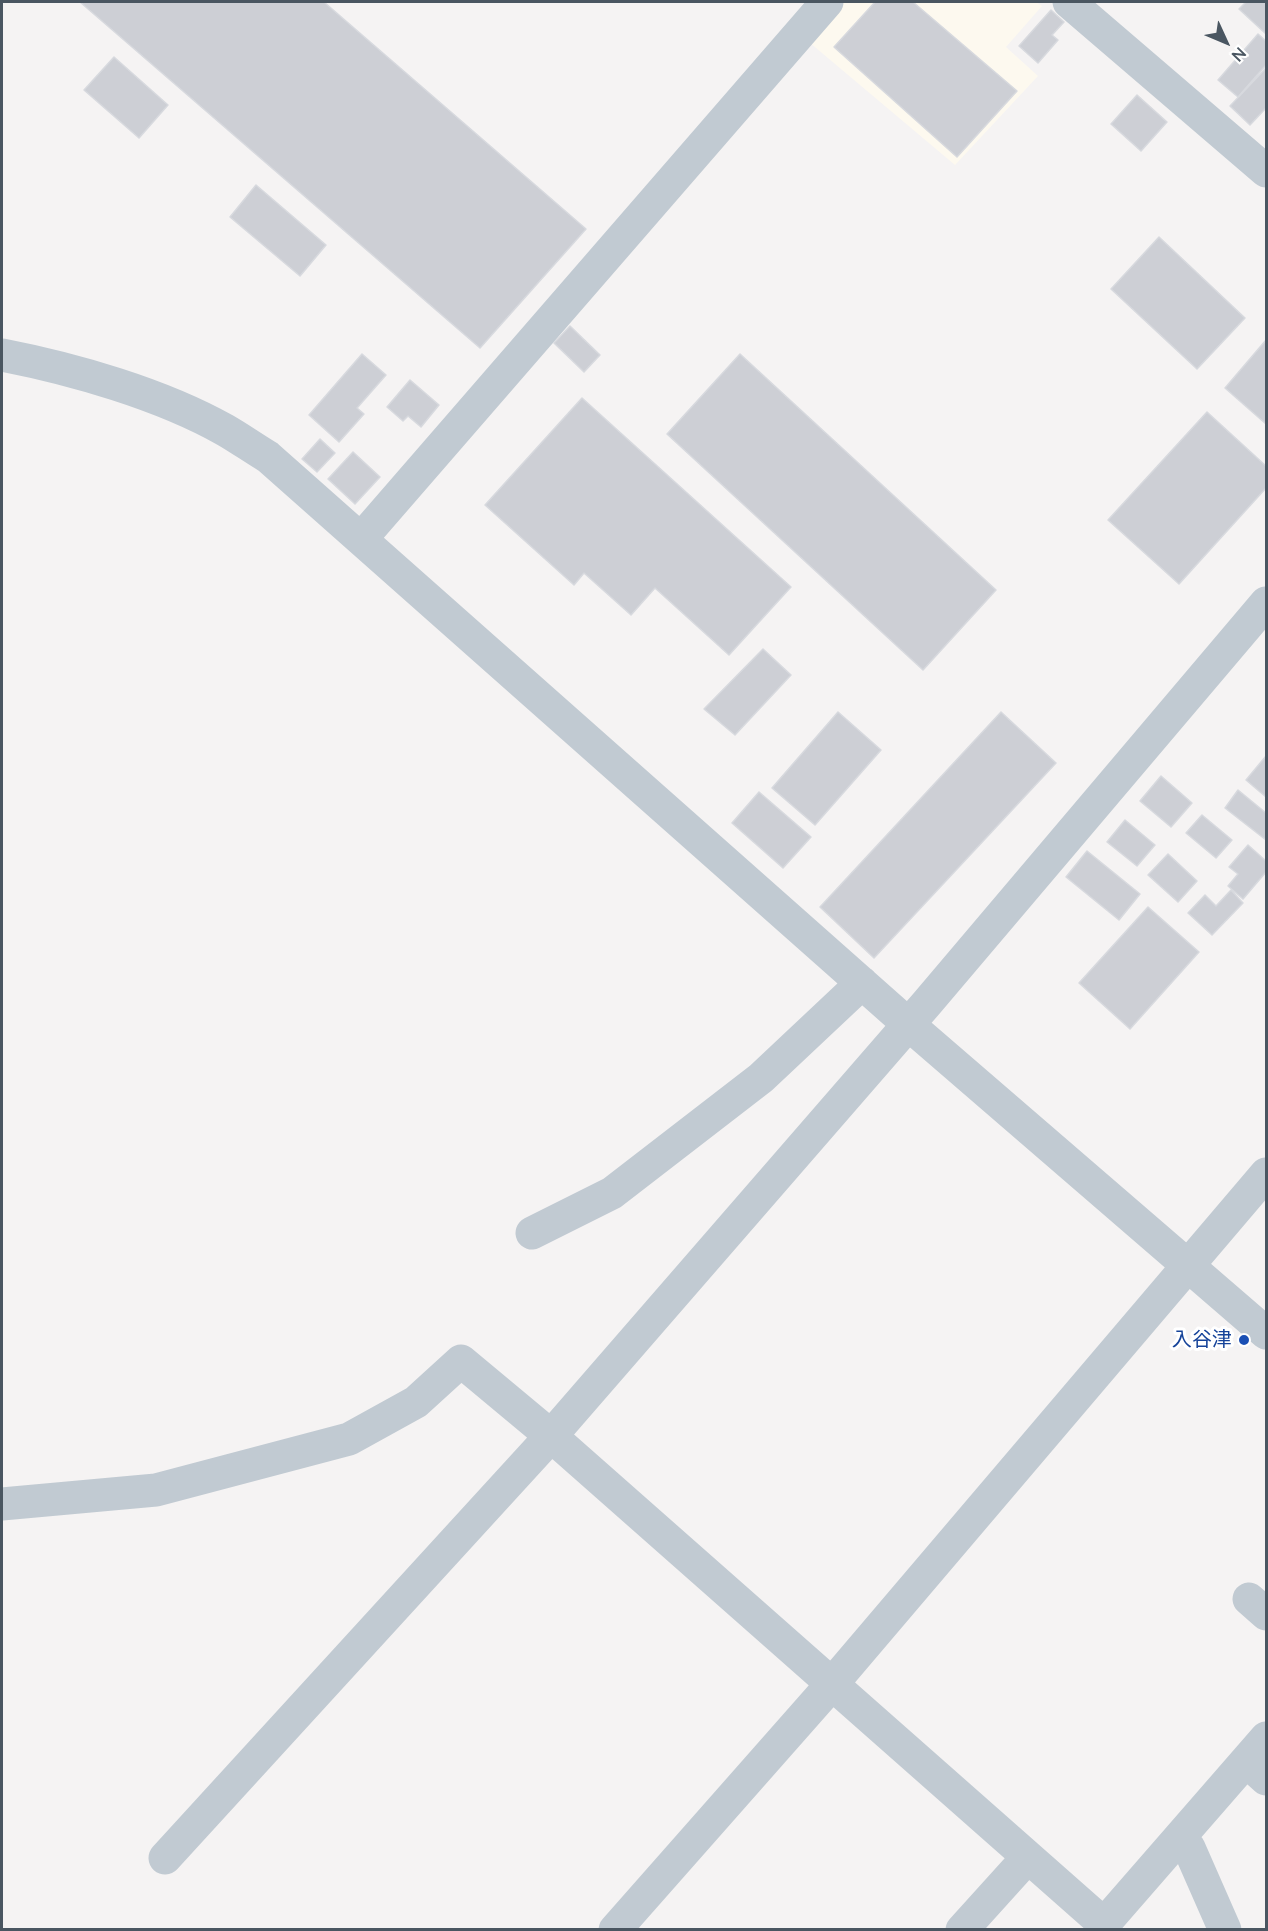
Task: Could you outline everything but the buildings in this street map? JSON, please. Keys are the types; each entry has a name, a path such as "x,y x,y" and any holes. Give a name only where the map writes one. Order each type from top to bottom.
{"street":[{"path":"361,539 827,2"},
{"path":"1069,2 1266,171"},
{"path":"2,356 44,363 118,385 183,409 224,430 268,457 908,1024 1266,1333"},
{"path":"165,1858 551,1437 1262,616"},
{"path":"532,1233 612,1193 761,1078 862,983"},
{"path":"619,1928 831,1684 1266,1174"},
{"path":"2,1504 156,1490 350,1439 416,1402 461,1361 551,1437 1104,1924 1179,1840 1260,1760"},
{"path":"1179,1840 1189,1848 1225,1929"},
{"path":"962,1929 1028,1857"}],"shaded area":[{"path":"833,2 1036,2 1042,6 1006,47 1038,76 955,165 803,37"}],"place":[{"name":"入谷津","path":"1244,1340"}]}
